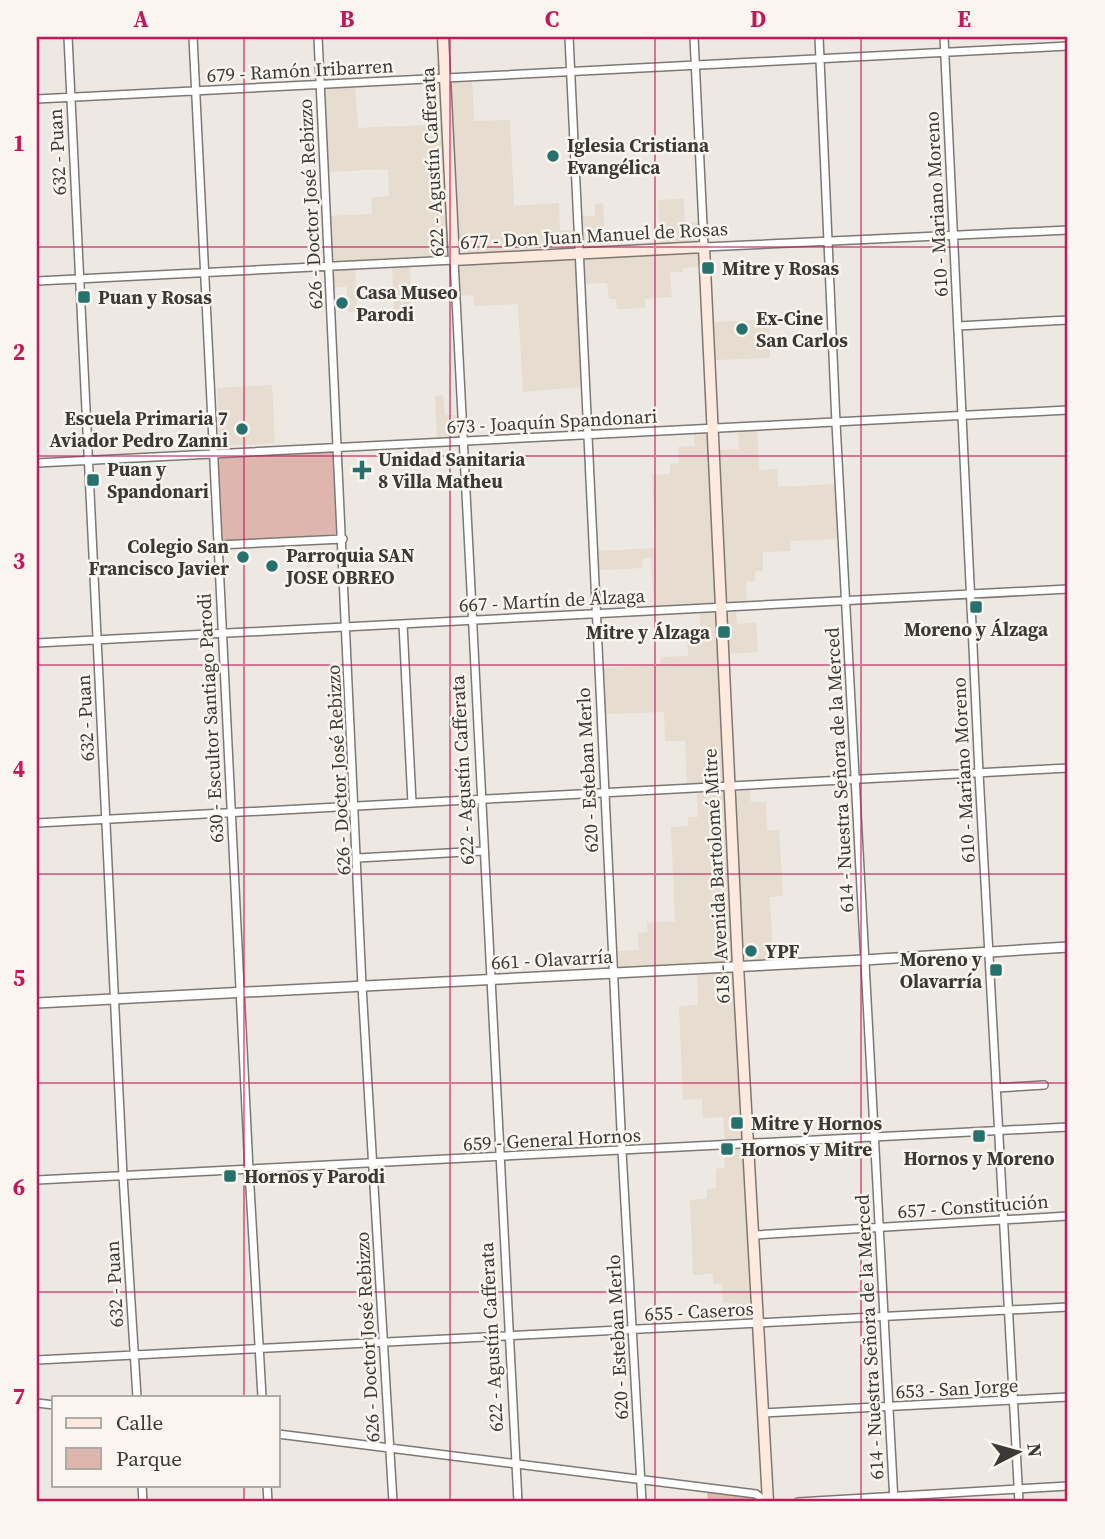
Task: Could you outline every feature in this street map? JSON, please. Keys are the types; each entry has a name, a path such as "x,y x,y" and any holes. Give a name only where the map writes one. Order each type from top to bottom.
{"main road":[{"name":"622 - Agustín Cafferata","path":"443,37 454,260"},
{"name":"677 - Don Juan Manuel de Rosas","path":"454,260 704,247"},
{"name":"618 - Avenida Bartolomé Mitre","path":"704,247 767,1502"}],"street":[{"name":"632 - Puan","path":"68,37 137,1396"},
{"name":"630 - Escultor Santiago Parodi","path":"193,37 212,454 262,1396"},
{"name":"626 - Doctor José Rebizzo","path":"318,37 356,807 362,986 393,1502"},
{"name":"620 - Esteban Merlo","path":"569,37 595,614 642,1502"},
{"path":"694,37 704,247"},
{"name":"614 - Nuestra Señora de la Merced","path":"819,37 836,422 894,1499"},
{"name":"610 - Mariano Moreno","path":"944,37 979,773 1019,1502"},
{"name":"679 - Ramón Iribarren","path":"37,99 1068,47"},
{"name":"677 - Don Juan Manuel de Rosas","path":"704,247 1068,230"},
{"name":"677 - Don Juan Manuel de Rosas","path":"37,281 454,260"},
{"name":"622 - Agustín Cafferata","path":"454,260 518,1502"},
{"path":"958,326 1068,320"},
{"name":"673 - Joaquín Spandonari","path":"37,463 1068,410"},
{"path":"218,545 343,539"},
{"name":"667 - Martín de Álzaga","path":"37,643 1068,589"},
{"path":"403,624 412,803"},
{"path":"37,822 1068,768"},
{"path":"358,858 483,851"},
{"name":"661 - Olavarría","path":"37,1003 1068,947"},
{"path":"996,1088 1044,1085"},
{"name":"659 - General Hornos","path":"37,1180 372,1165 1068,1127"},
{"name":"657 - Constitución","path":"754,1235 1068,1216"},
{"name":"655 - Caseros","path":"37,1360 1068,1307"},
{"name":"653 - San Jorge","path":"763,1413 1068,1397"},
{"path":"280,1434 756,1494 767,1502"},
{"path":"799,1502 894,1499 1068,1486"}],"shaded area":[{"path":"472,80 474,121 510,120 514,206 559,203 560,230 574,230 575,244 572,249 468,255 459,250 450,89 455,81"},
{"path":"355,85 358,128 443,124 450,251 448,255 337,261 332,259 330,216 372,214 371,198 389,196 388,169 328,172 325,89 329,86"},
{"path":"684,199 685,223 699,222 700,239 695,243 660,244 658,200"},
{"path":"603,203 605,248 589,249 583,242 581,216 595,216 595,204"},
{"path":"694,252 700,257 700,267 670,272 672,297 645,299 645,308 617,309 616,299 609,299 607,283 586,284 584,262 589,258"},
{"path":"569,258 576,262 582,387 523,392 518,304 474,306 473,295 460,296 459,269 463,265"},
{"path":"410,266 412,309 394,310 392,267"},
{"path":"355,268 357,312 348,312 347,287 332,287 331,276 336,269"},
{"path":"769,320 770,358 714,360 712,322"},
{"path":"272,385 275,443 225,446 219,442 217,388"},
{"path":"443,395 445,415 459,415 460,432 456,438 437,440 435,396"},
{"path":"757,429 759,470 777,469 778,487 836,484 838,539 790,541 790,551 763,552 763,571 755,571 755,581 746,582 747,603 732,604 726,600 719,450 739,449 738,430"},
{"path":"704,432 708,437 716,600 711,604 654,607 651,558 642,559 643,568 597,570 596,551 656,548 652,475 670,474 670,464 679,463 678,447 695,446 694,433"},
{"path":"729,611 736,611 737,624 756,623 758,652 728,654 726,616"},
{"path":"713,612 717,616 725,780 720,784 687,786 685,741 665,741 664,712 605,714 602,668 660,665 661,657 688,656 687,628 700,627 700,613"},
{"path":"750,789 751,802 766,802 767,830 779,830 783,896 770,897 773,960 748,962 744,959 736,795 740,790"},
{"path":"724,792 733,959 728,963 620,968 618,951 639,950 638,933 648,932 647,923 675,921 671,827 688,826 688,817 698,817 697,793"},
{"path":"731,970 736,974 743,1139 725,1143 723,1117 703,1118 702,1099 683,1100 679,1006 698,1005 697,972"},
{"path":"724,1150 744,1151 753,1316 750,1321 738,1322 737,1303 723,1303 722,1284 713,1284 713,1274 693,1275 690,1200 707,1199 707,1189 716,1188 716,1169 725,1168"}],"green space":[{"path":"328,451 334,454 335,458 339,529 337,534 221,542 217,461 221,457"},
{"path":"707,1492 751,1499 742,1502 708,1502"}],"place":[{"name":"Iglesia Cristiana Evangélica","path":"553,156"},
{"name":"Mitre y Rosas","path":"708,268"},
{"name":"Puan y Rosas","path":"84,297"},
{"name":"Casa Museo Parodi","path":"342,303"},
{"name":"Ex-Cine San Carlos","path":"742,329"},
{"name":"Escuela Primaria 7 Aviador Pedro Zanni","path":"242,429"},
{"name":"Unidad Sanitaria 8 Villa Matheu","path":"362,470"},
{"name":"Puan y Spandonari","path":"93,480"},
{"name":"Colegio San Francisco Javier","path":"243,557"},
{"name":"Parroquia SAN JOSE OBREO","path":"272,566"},
{"name":"Moreno y Álzaga","path":"976,607"},
{"name":"Mitre y Álzaga","path":"724,632"},
{"name":"YPF","path":"751,951"},
{"name":"Moreno y Olavarría","path":"996,970"},
{"name":"Mitre y Hornos","path":"737,1123"},
{"name":"Hornos y Moreno","path":"979,1136"},
{"name":"Hornos y Mitre","path":"727,1149"},
{"name":"Hornos y Parodi","path":"230,1176"}]}
